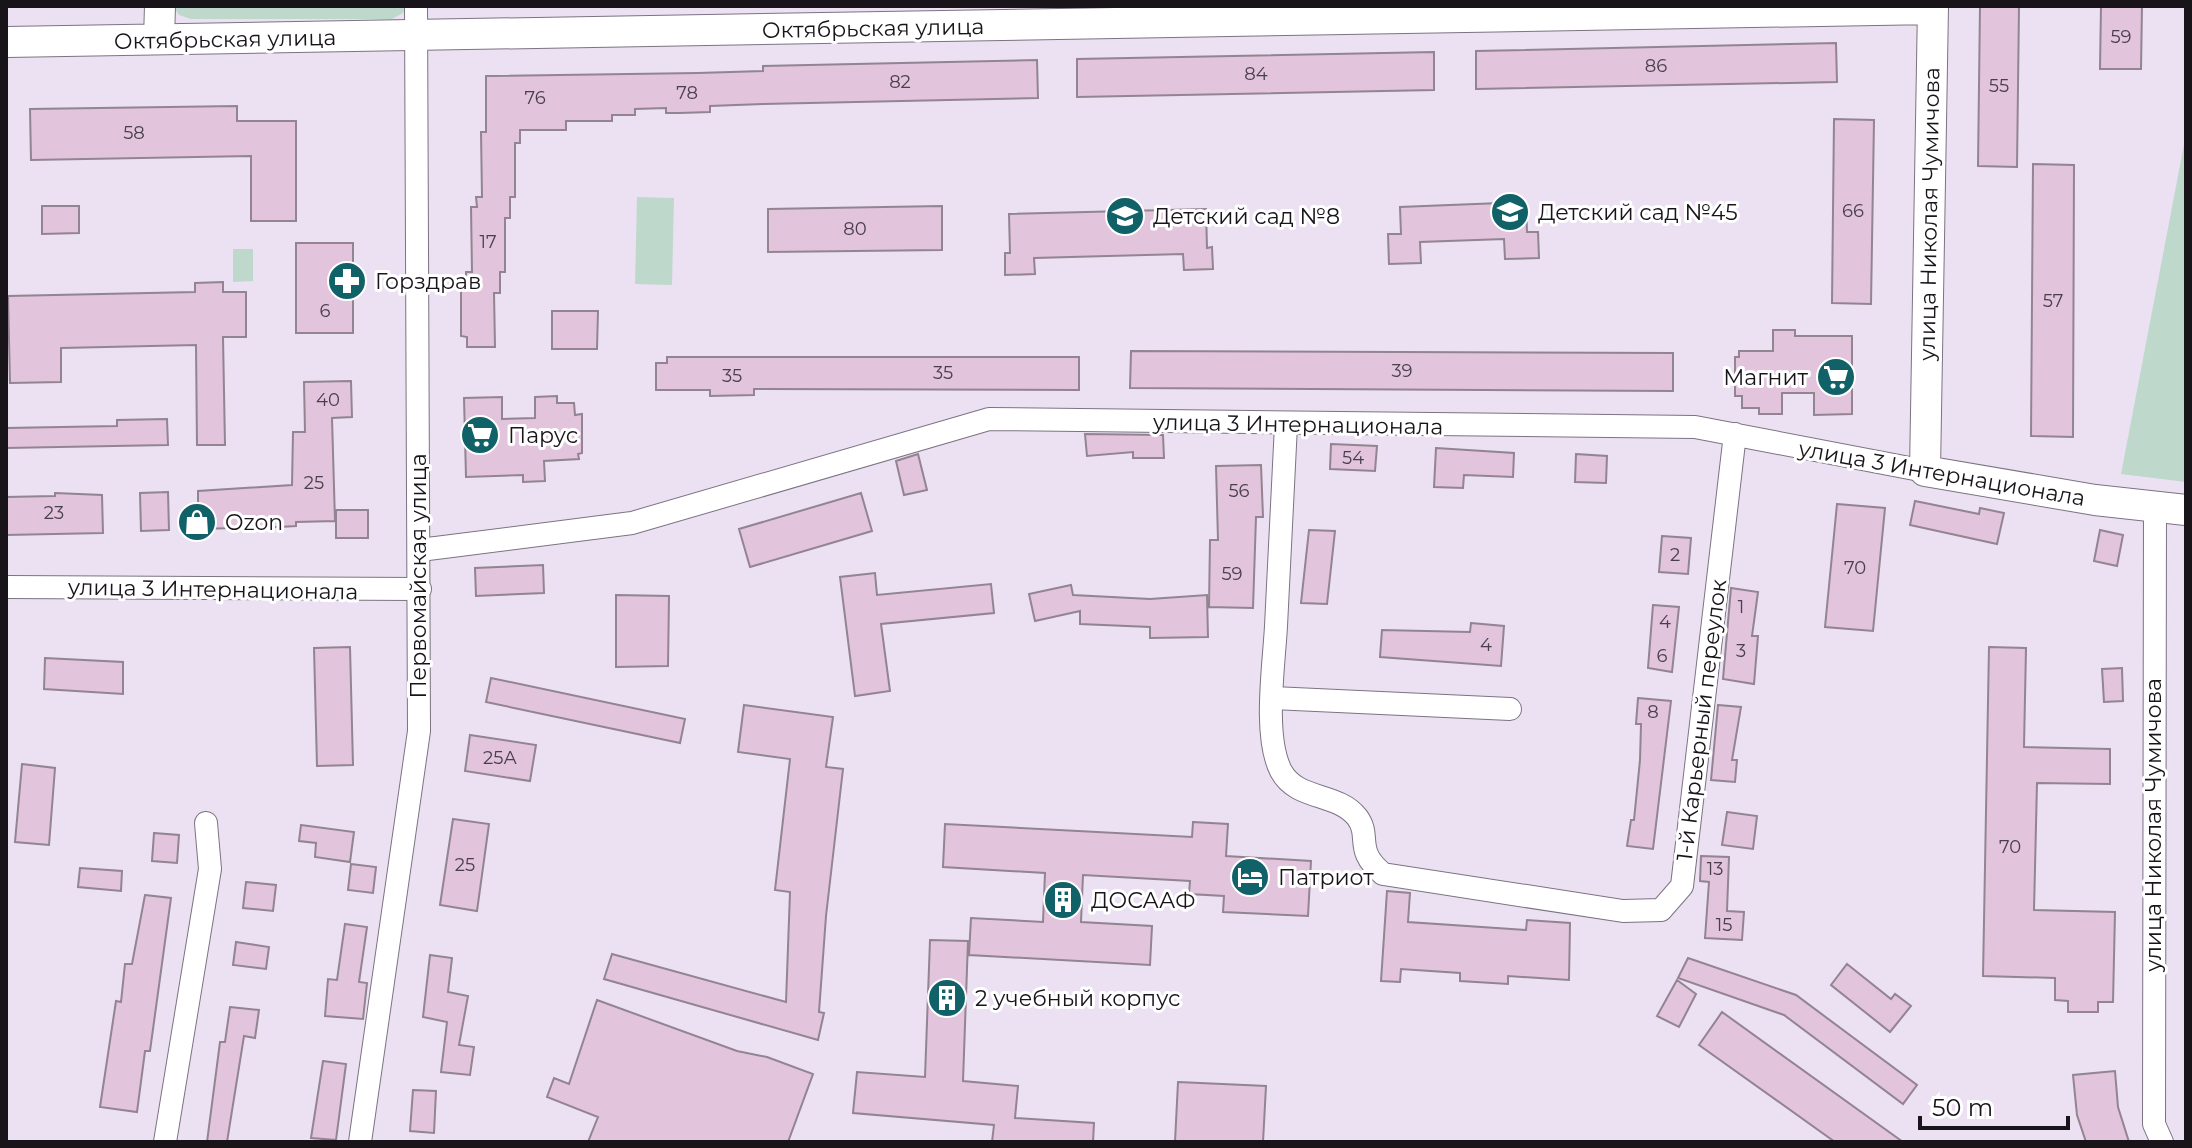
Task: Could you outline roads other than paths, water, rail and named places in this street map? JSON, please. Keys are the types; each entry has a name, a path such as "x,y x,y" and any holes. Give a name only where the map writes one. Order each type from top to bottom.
{"street":[{"path":"159,39 160,6"},
{"name":"Первомайская улица","path":"360,1142 419,731 416,6"},
{"name":"Октябрьская улица","path":"6,42 1933,8"},
{"name":"улица Николая Чумичова","path":"1925,471 1933,8"},
{"name":"улица 3 Интернационала","path":"420,550 632,523 989,419 1286,425 1695,427 2095,500 2186,510"},
{"path":"1286,425 1273,698 1510,709"},
{"name":"1-й Карьерный переулок","path":"1273,698 1273,751 1282,774 1300,790 1346,805 1359,820 1367,860 1383,874 1623,911 1661,910 1682,886 1735,434"},
{"name":"улица Николая Чумичова","path":"2155,506 2154,1124 2162,1142"},
{"name":"улица 3 Интернационала","path":"6,587 420,589"},
{"path":"165,1142 210,869 206,823"}],"place":[{"name":"Детский сад №45","path":"1510,212"},
{"name":"Детский сад №8","path":"1125,216"},
{"name":"Горздрав","path":"347,281"},
{"name":"Магнит","path":"1836,377"},
{"name":"Парус","path":"480,435"},
{"name":"Ozon","path":"197,522"},
{"name":"Патриот","path":"1250,877"},
{"name":"ДОСААФ","path":"1063,900"},
{"name":"2 учебный корпус","path":"947,998"}]}
